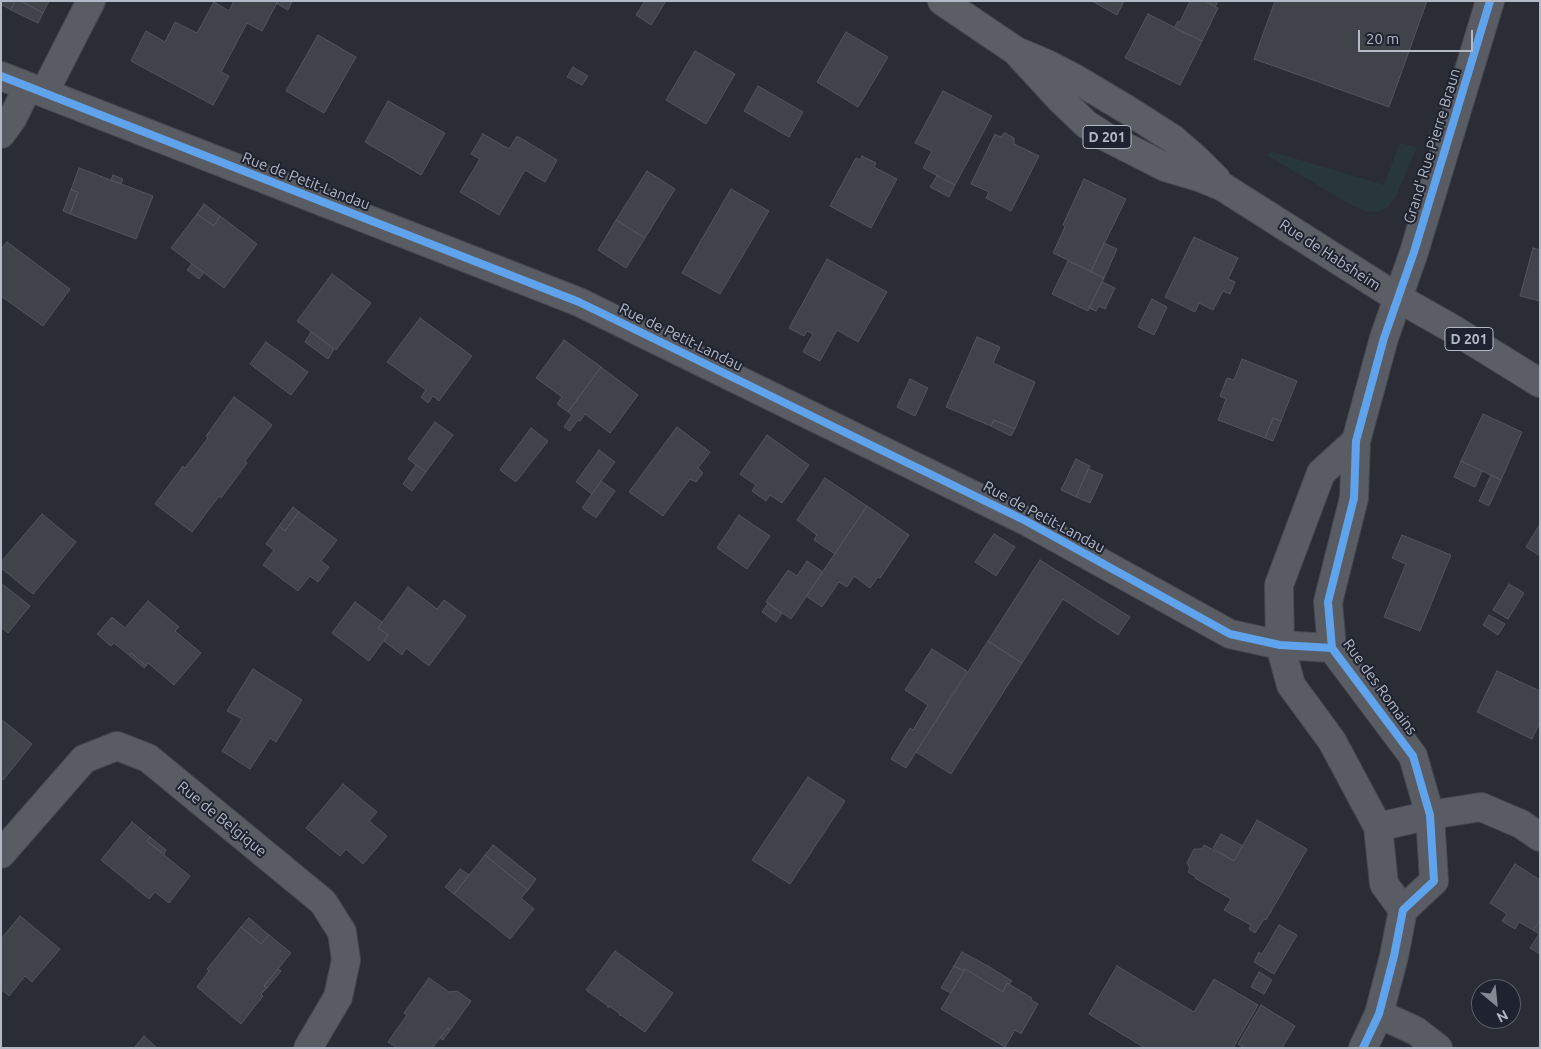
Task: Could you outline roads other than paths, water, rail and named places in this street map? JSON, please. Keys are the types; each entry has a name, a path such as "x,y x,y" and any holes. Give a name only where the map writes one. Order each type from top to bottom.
{"main road":[{"name":"Rue de Habsheim","path":"942,1 1016,52 1047,64 1074,78 1165,134 1196,159 1223,187 1398,298 1540,383"}],"street":[{"path":"1,134 36,90 90,1"},
{"name":"Grand' Rue Pierre Braun","path":"1398,298 1414,252 1490,1"},
{"name":"Rue de Petit-Landau","path":"1,76 579,302 1026,521 1230,634 1280,645 1332,648"},
{"name":"Rue des Romains","path":"1398,298 1384,338 1356,441 1354,498 1328,602 1332,648 1413,756 1430,815 1434,881 1403,910"},
{"path":"1356,441 1321,473 1279,585 1280,645 1291,685 1332,742 1378,827 1384,884 1403,910 1394,956 1379,1014 1362,1048"},
{"name":"Rue de Belgique","path":"1,854 84,759 117,746 148,758 323,902 342,932 346,960 338,997 308,1048"},
{"path":"1378,827 1430,815 1481,807 1521,824 1540,837"},
{"path":"1379,1014 1416,1031 1438,1048"}]}
